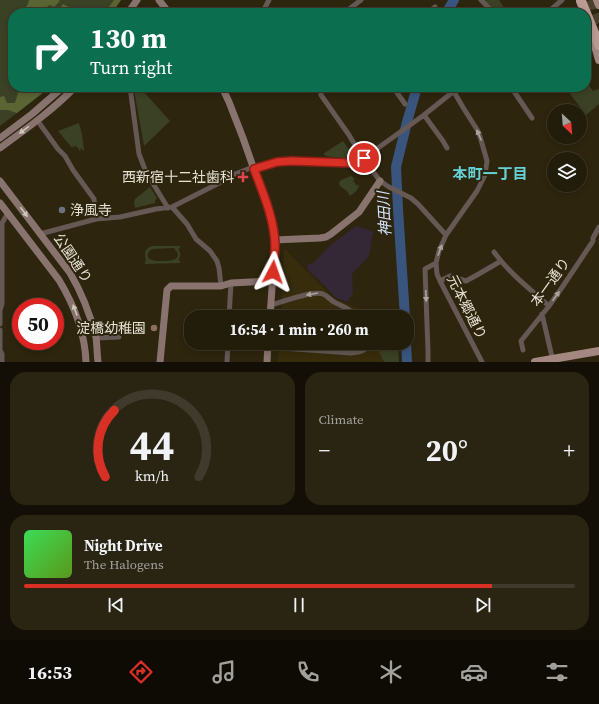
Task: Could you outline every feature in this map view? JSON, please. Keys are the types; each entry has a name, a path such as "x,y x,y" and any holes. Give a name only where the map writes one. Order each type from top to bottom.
{"highway":[{"path":"591,25 599,45"}],"main road":[{"path":"159,0 165,8"},
{"path":"598,0 599,5"},
{"path":"591,33 599,60"},
{"path":"0,138 32,114 57,92"},
{"path":"0,148 56,105 70,92"},
{"path":"224,92 243,138 268,208 274,240 271,310"},
{"name":"公園通り","path":"0,181 70,273 86,304 96,338 98,362"},
{"path":"274,240 326,237 359,212 380,181"},
{"name":"公園通り","path":"0,203 59,280 66,292 79,321 83,337 86,362"},
{"path":"160,362 167,290 171,286 221,286 231,283 272,281"},
{"path":"267,362 268,350"},
{"path":"536,362 553,361 599,352"}],"street":[{"path":"351,8 361,0"},
{"path":"483,0 490,8"},
{"path":"553,8 562,0"},
{"path":"131,92 139,154 146,172 170,207 187,224 196,239 210,251 219,268 221,286"},
{"path":"321,92 321,96 380,181 411,198 446,234"},
{"path":"397,92 405,104"},
{"path":"40,234 96,219 120,217 170,207 223,181 230,176 277,162 351,163 364,158 453,92"},
{"name":"元本郷通り","path":"458,92 464,109 478,131 487,161 485,175 477,191 446,234 436,263 437,274 440,281 482,362"},
{"path":"514,92 532,118"},
{"path":"424,115 447,148"},
{"path":"37,120 58,149 65,156 94,199 96,219"},
{"path":"0,324 0,310 2,304 2,223 8,213"},
{"name":"本一通り","path":"523,350 521,341 564,286 593,241 599,227"},
{"path":"593,241 599,241"},
{"path":"494,252 500,261 513,274 549,306"},
{"path":"440,281 450,276 466,281 500,261"},
{"path":"428,362 426,269 436,263"},
{"path":"229,310 231,283"},
{"path":"271,305 313,293 320,293 325,294 332,301 350,310"},
{"path":"542,314 553,361"},
{"path":"0,330 0,350 2,354 2,362"},
{"path":"96,338 119,337"},
{"path":"227,362 228,350"},
{"path":"320,350 351,353 365,350"}],"shaded area":[{"path":"356,226 373,232 369,256 352,274 353,293 348,302 336,298 309,271 307,265 313,263 332,244"},
{"path":"284,248 334,299 358,308 359,310 281,310"},
{"path":"279,350 378,350 384,362 278,362"}],"green space":[{"path":"0,0 121,0 115,8 8,8 8,92 44,92 0,126"},
{"path":"29,0 60,1 54,7 50,5 46,8 25,8"},
{"path":"114,0 121,0 115,8 108,8"},
{"path":"499,0 504,8 493,8 485,1"},
{"path":"63,4 71,8 60,8"},
{"path":"591,88 593,91 599,89 599,104 587,114 587,104 578,104 569,92 591,92"},
{"path":"44,92 17,113 8,110 0,110 0,97 4,96 7,103 15,103 18,93"},
{"path":"134,92 144,92 170,121 144,146"},
{"path":"79,123 82,134 83,151 81,148 80,151 76,146 74,147 76,150 72,145 72,148 58,131"},
{"path":"343,141 354,157 350,159 326,156 323,154"},
{"path":"351,176 355,179 353,180 357,186 359,184 359,186 350,196 339,183 341,180"},
{"path":"150,187 157,198 155,203 135,208 135,199"},
{"path":"180,246 178,249 180,256 178,260 180,263 145,264 145,253 147,249 151,247","holes":["174,248 177,252 177,257 169,261 160,261 148,258 149,251 153,249"]},
{"path":"378,350 398,350 399,362 384,362"}],"waterway":[{"name":"神田川","path":"449,8 454,0"},
{"name":"神田川","path":"405,310 396,167 416,92"},
{"name":"神田川","path":"406,350 407,362"}],"tunnel":[{"path":"590,0 599,27"}],"place":[{"name":"西新宿十二社歯科","path":"243,177"},
{"name":"浄風寺","path":"62,210"},
{"name":"淀橋幼稚園","path":"154,328"}],"district":[{"name":"本町一丁目","path":"490,173"}],"route":[{"path":"273,272 275,244 272,225 268,208 254,169 277,162 351,163 364,158"}]}
